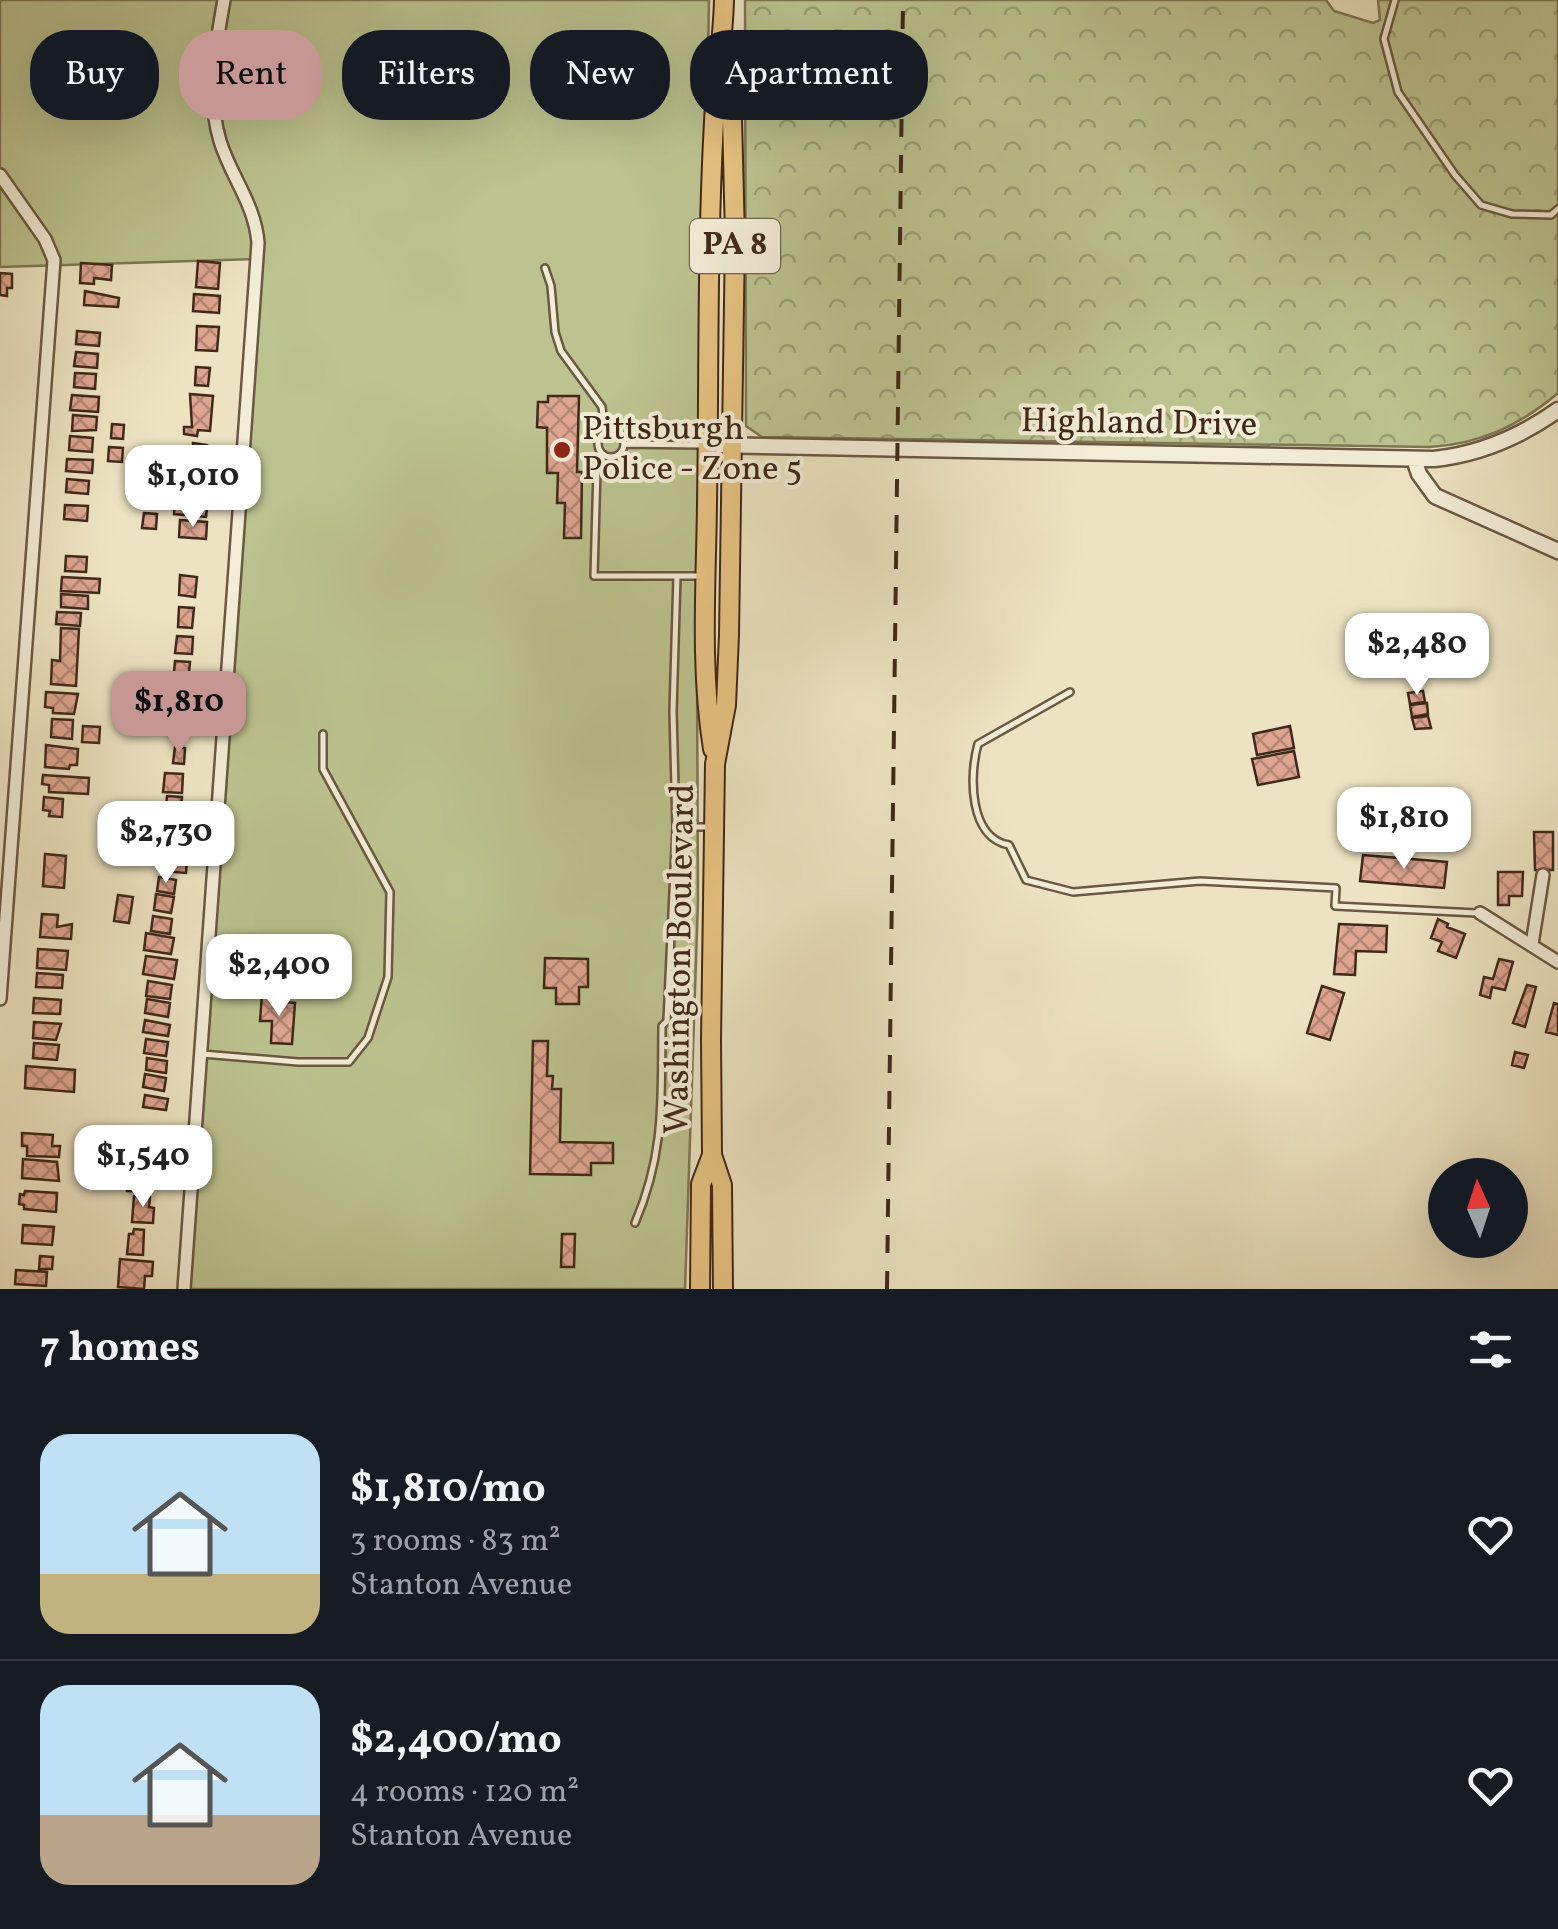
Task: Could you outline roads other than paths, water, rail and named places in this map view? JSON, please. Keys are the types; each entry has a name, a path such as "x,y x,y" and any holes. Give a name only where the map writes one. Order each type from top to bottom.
{"highway":[{"name":"Washington Boulevard","path":"723,30 724,0"},
{"name":"Washington Boulevard","path":"714,120 706,706 715,764"},
{"name":"Washington Boulevard","path":"700,1289 702,1184 712,1155 715,764 726,705 735,237 732,120"},
{"name":"Washington Boulevard","path":"712,1155 722,1185 723,1289"}],"street":[{"path":"184,1289 257,259 254,212 227,158 215,112 214,72 224,0"},
{"path":"0,175 45,239 54,260 7,823 0,999"},
{"name":"Highland Drive","path":"708,445 1414,459 1455,457 1500,445 1558,410"},
{"path":"1414,459 1418,474 1434,496 1558,551"},
{"path":"1532,944 1542,874"},
{"path":"1480,914 1558,962"}],"lane":[{"path":"1395,0 1384,38 1398,92 1455,175 1481,205 1512,214 1551,214 1558,209"},
{"path":"545,268 561,351 602,407 606,432 597,445 603,455"},
{"path":"606,432 618,433 624,444"},
{"path":"624,444 708,445"},
{"path":"603,455 619,455 624,444"},
{"path":"603,455 597,469 594,576 706,576"},
{"path":"634,1223 651,1184 661,1135 662,1026 667,1021 676,827 672,710 677,576"},
{"path":"1070,692 978,744 974,758 973,779 984,832 995,843 1009,845 1026,880 1073,892 1200,881 1336,888 1335,906 1480,914"},
{"path":"199,1054 348,1062 368,1038 388,977 390,892 323,769 323,734"},
{"path":"676,827 714,827"}],"railway":[{"path":"887,1289 903,0"}],"place":[{"name":"Pittsburgh Police - Zone 5","path":"562,450"}]}
